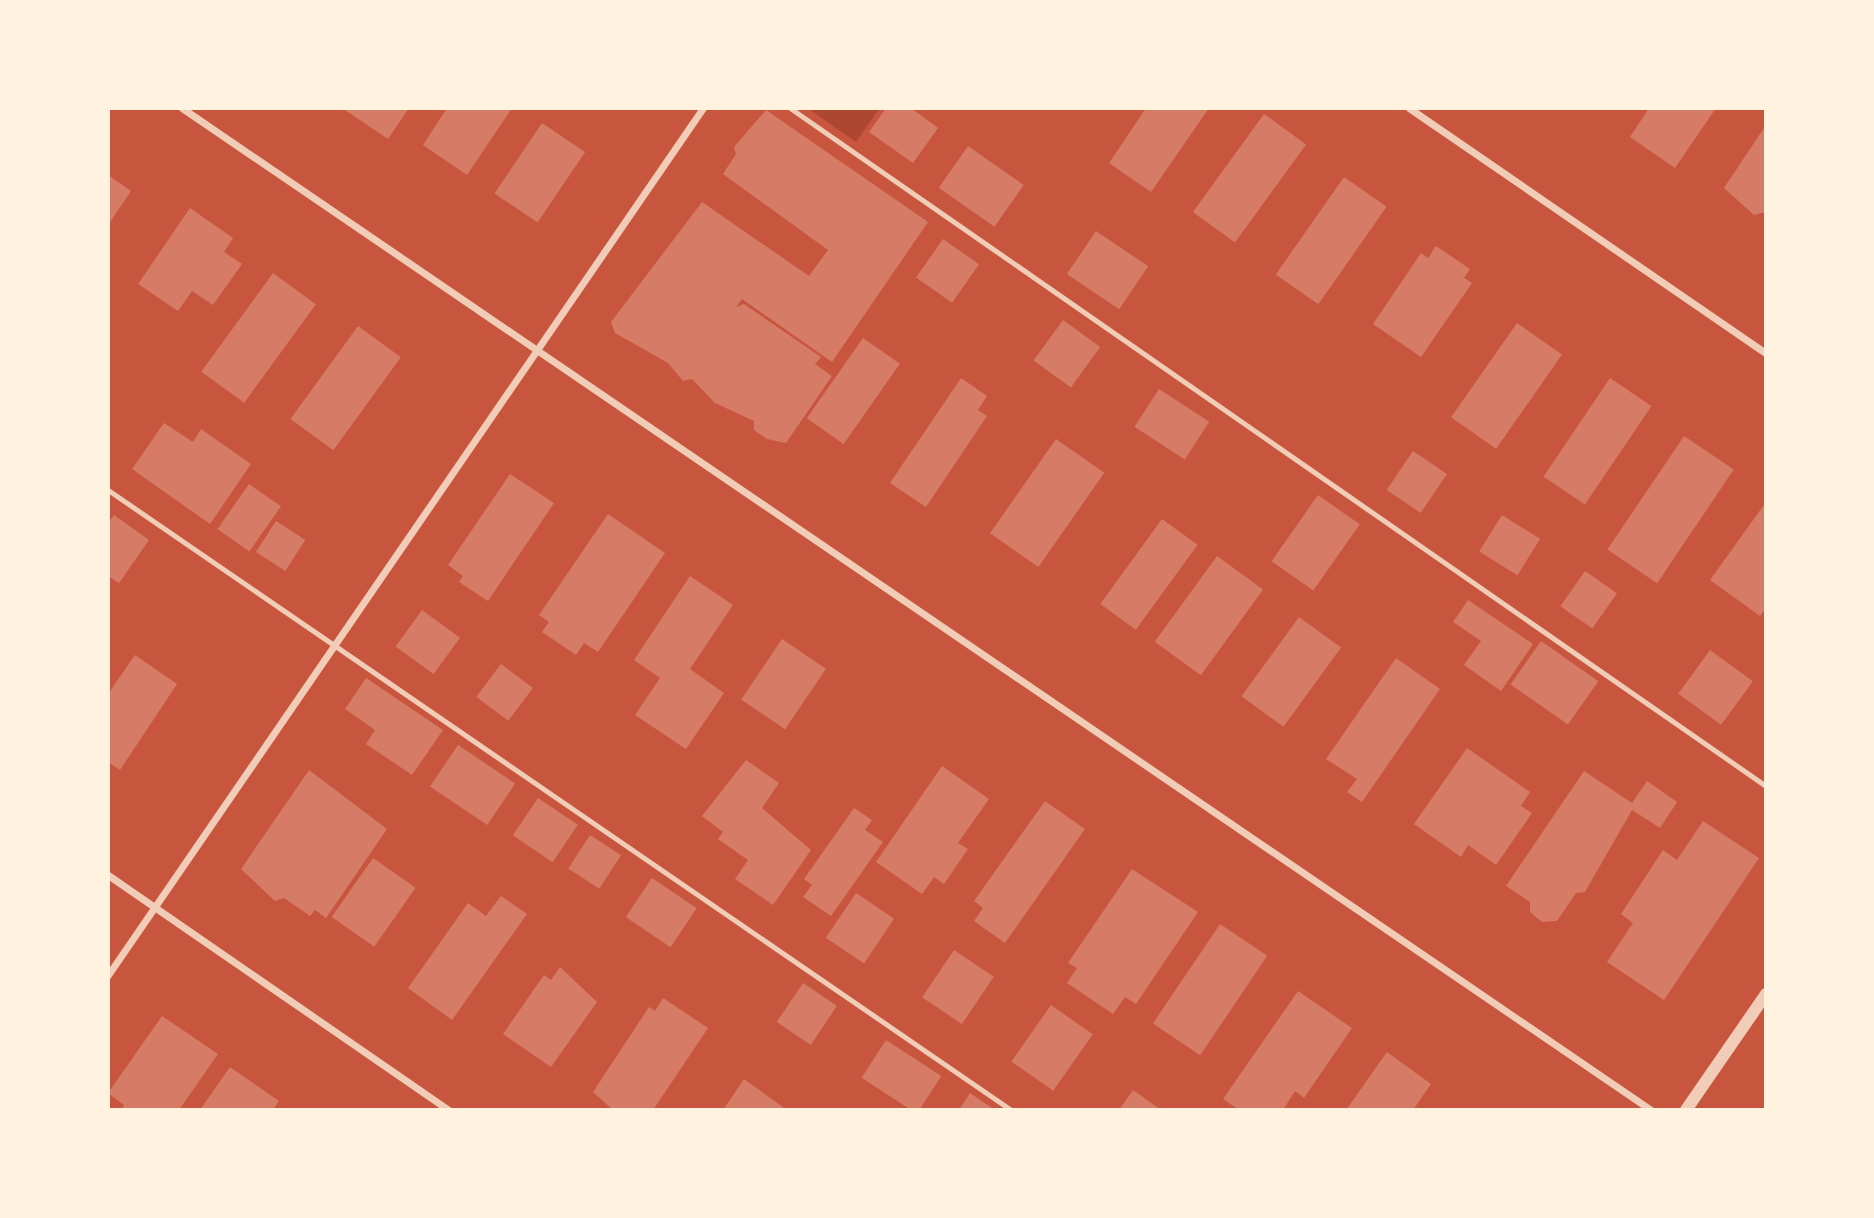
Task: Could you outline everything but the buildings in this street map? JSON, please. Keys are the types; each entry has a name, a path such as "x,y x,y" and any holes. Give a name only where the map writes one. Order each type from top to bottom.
{"street":[{"path":"182,108 1650,1110"},
{"path":"108,975 703,108"},
{"path":"1409,108 1766,353"},
{"path":"108,875 449,1110"},
{"path":"1686,1110 1766,994"}],"lane":[{"path":"790,108 1766,786"},
{"path":"108,490 1011,1110"}],"shaded area":[{"path":"809,109 879,109 856,142"}]}
